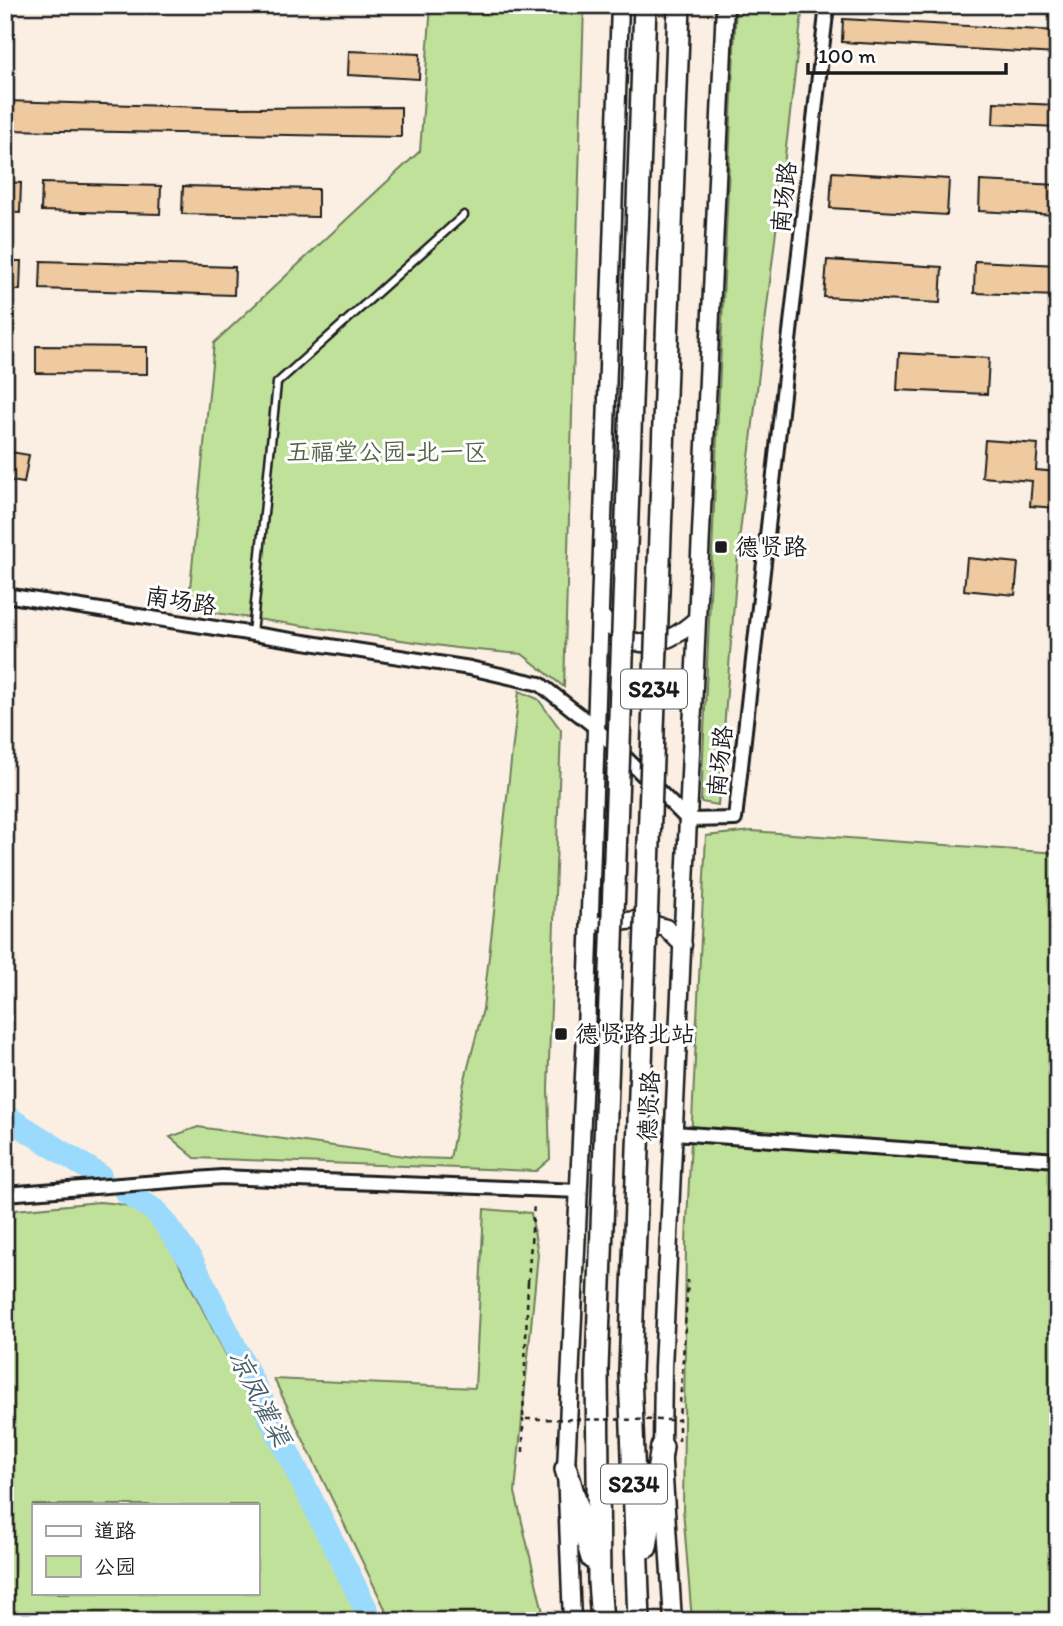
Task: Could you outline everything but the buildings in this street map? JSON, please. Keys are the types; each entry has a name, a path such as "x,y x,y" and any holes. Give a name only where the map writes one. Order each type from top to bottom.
{"highway":[{"name":"德贤路","path":"602,1621 598,1582 597,1369 645,5"},
{"name":"德贤路","path":"639,1621 630,1372 679,5"},
{"path":"637,1597 671,1445"},
{"path":"566,1469 598,1582"}],"street":[{"path":"572,1621 566,1469 580,1191 620,5"},
{"name":"德贤路","path":"673,1621 671,1445 674,1133 725,5"},
{"name":"南场路","path":"5,595 470,668 540,684 595,727 688,820 734,819 827,5"},
{"path":"599,614 614,633 636,643 661,644 679,635 697,618"},
{"path":"589,936 608,920 638,920 666,928 683,945"},
{"path":"674,1133 1058,1160"},
{"path":"5,1194 222,1177 580,1191"}],"lane":[{"path":"252,634 277,383 464,215"}],"path":[{"path":"528,1282 534,1204"},
{"path":"523,1419 523,1452"},
{"path":"671,1445 679,1420"}],"green space":[{"name":"五福堂公园-北一区","path":"431,5 584,5 564,687 522,654 456,648 188,609 214,343 420,151"},
{"path":"736,5 803,5 739,541 718,805 701,802"},
{"path":"519,691 538,699 561,730 548,1088 550,1159 536,1171 195,1158 170,1137 198,1127 419,1158 450,1159 464,1083 483,1009"},
{"path":"752,831 1058,853 1058,1621 692,1621 683,1509 686,1242 706,836"},
{"path":"99,1202 130,1207 152,1220 166,1238 363,1621 5,1621 5,1211"},
{"path":"484,1209 531,1213 538,1254 515,1492 545,1621 391,1621 274,1379 475,1388"}],"waterway":[{"path":"5,1116 100,1176"},
{"name":"凉凤灌渠","path":"126,1192 157,1212 193,1263 372,1621"}],"place":[{"name":"德贤路","path":"721,547"},
{"name":"德贤路北站","path":"561,1034"}]}
